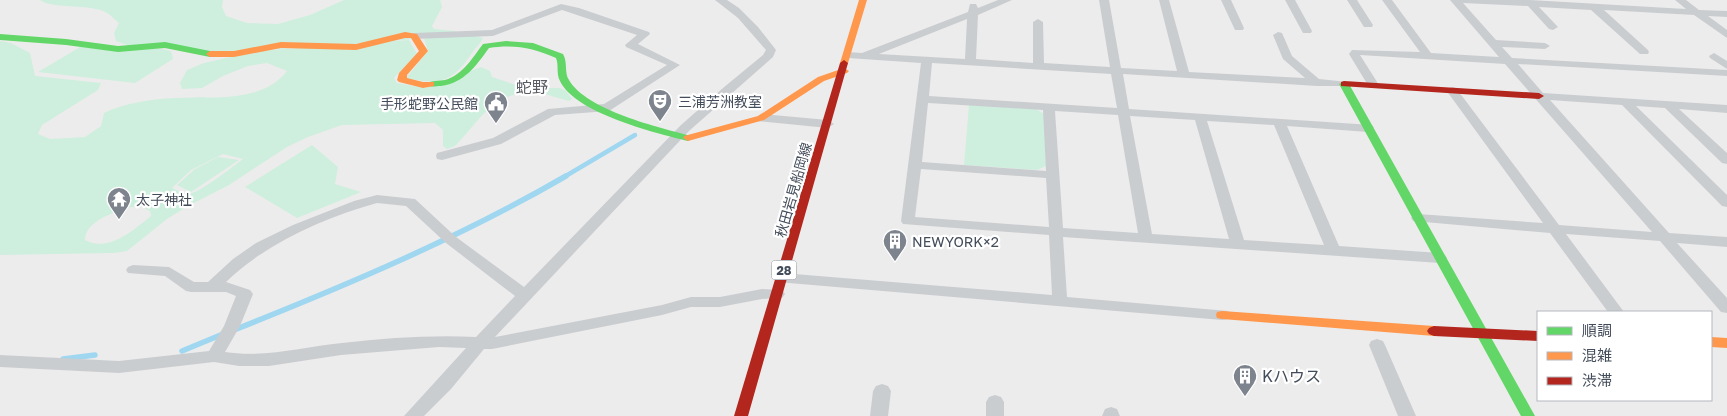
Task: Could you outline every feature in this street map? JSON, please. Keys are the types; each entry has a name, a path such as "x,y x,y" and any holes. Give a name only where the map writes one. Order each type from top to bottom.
{"street":[{"path":"413,416 445,384 480,342 684,128 768,57 771,50 740,13 720,0"},
{"name":"秋田岩見船岡線","path":"740,416 844,71 863,0"},
{"path":"863,56 974,8 1007,0"},
{"path":"1104,0 1146,238"},
{"path":"1164,0 1184,76"},
{"path":"1226,0 1239,28"},
{"path":"1290,0 1307,31"},
{"path":"1352,0 1368,25"},
{"path":"1387,0 1428,56"},
{"path":"1454,0 1727,308"},
{"path":"1462,0 1530,3 1557,2 1594,7 1727,14"},
{"path":"1618,0 1628,8"},
{"path":"1680,0 1727,35"},
{"path":"1530,3 1553,27"},
{"path":"0,37 66,42 118,49 165,45 216,55 234,54 280,46 356,47 398,36 493,33 560,7 576,10 645,34 630,45 675,65 604,108 552,112 497,141 442,156"},
{"path":"1594,7 1644,52"},
{"path":"970,63 974,8"},
{"path":"1038,22 1039,67"},
{"path":"1278,35 1286,57 1316,83"},
{"path":"414,36 424,51 402,75 401,78 405,82 430,85 449,82 468,70 486,46 514,42 547,50 560,56 563,64 562,78 585,100 631,122 678,136 696,137 760,118 821,79 844,71"},
{"path":"1493,43 1545,46"},
{"path":"1373,85 1354,54 1356,52 1727,74"},
{"path":"848,56 1373,85 1727,109"},
{"path":"1714,56 1727,66"},
{"path":"927,60 908,221 1440,258"},
{"path":"1344,84 1528,416"},
{"path":"1452,90 1615,311"},
{"path":"923,99 1368,128"},
{"path":"1626,103 1727,203"},
{"path":"1669,106 1727,160"},
{"path":"1049,108 1060,301"},
{"path":"1200,117 1238,244"},
{"path":"760,118 828,124"},
{"path":"1279,122 1333,250"},
{"path":"915,165 1053,175"},
{"path":"212,287 238,262 261,246 298,228 371,200 407,201 447,236 525,295"},
{"path":"1418,218 1727,242"},
{"path":"133,270 169,272 191,287 228,287 245,294 232,326 218,349"},
{"path":"782,278 1222,315 1482,334 1537,336"},
{"path":"0,361 119,367 218,349 239,360 269,360 341,350 429,342 492,343 662,310 691,302 720,302 762,294 777,294"},
{"path":"1712,342 1727,343"},
{"path":"1377,345 1407,416"},
{"path":"879,416 882,391"}],"green space":[{"path":"40,0 223,0 222,7 226,16 247,23 278,24 310,15 344,0 440,0 442,7 432,26 434,29 454,31 483,38 460,69 453,75 438,81 429,81 406,78 428,51 424,38 349,45 222,52 130,46 116,41 114,33 119,23 105,12 96,9 52,5"},
{"path":"409,40 417,54 394,78 397,83 425,88 481,67 490,71 492,77 513,84 540,88 560,88 566,91 572,99 569,101 539,93 524,93 511,96 490,108 455,146 447,149 443,146 443,130 435,123 342,125 287,147 229,185 167,219 127,251 114,253 0,255 0,41 11,43 30,53 35,76 101,83 98,90 42,125 38,134 50,139 85,137 101,126 104,113 130,104 166,99 235,96 250,94 264,89 276,82 287,71 267,63 248,66 223,76 202,88 182,89 180,83 187,70 204,63 257,51","holes":["223,154 243,159 215,180 192,193 185,194 172,188 191,170","130,207 142,207 150,211 151,216 129,233 112,242 103,244 85,240 86,233 95,223 102,218"]},
{"path":"80,47 161,49 171,51 173,59 135,83 38,72"},
{"path":"969,105 1036,109 1044,114 1046,166 1037,170 964,165"},
{"path":"312,145 338,167 335,184 361,192 297,218 245,187"},
{"path":"218,157 239,160 191,192 177,185 195,169"}],"waterway":[{"path":"564,177 635,135"},
{"path":"234,330 319,296 445,240 566,176"},
{"path":"182,351 223,334"},
{"path":"63,359 95,355"}],"traffic: fast":[{"path":"0,37 66,42 118,49 165,45 210,54"},
{"path":"431,84 449,82 468,70 486,46 506,43 524,44 560,56 565,82 575,93 589,103 622,118 688,138"},
{"path":"1344,84 1528,416"}],"traffic: slow":[{"path":"844,63 863,0"},
{"path":"210,54 234,54 281,45 356,47 405,35 414,36 424,51 402,75 402,80 423,85 431,84"},
{"path":"688,138 761,118 821,79 844,71"},
{"path":"1222,315 1434,331"},
{"path":"1712,342 1727,343"}],"traffic: jam":[{"path":"741,416 844,63"},
{"path":"1344,84 1539,96"},
{"path":"1434,331 1537,336"}],"place":[{"name":"三浦芳洲教室","path":"660,122"},
{"name":"手形蛇野公民館","path":"496,124"},
{"name":"太子神社","path":"119,220"},
{"name":"NEWYORK×2","path":"895,262"},
{"name":"Kハウス","path":"1245,397"}],"district":[{"name":"蛇野","path":"532,87"}]}
